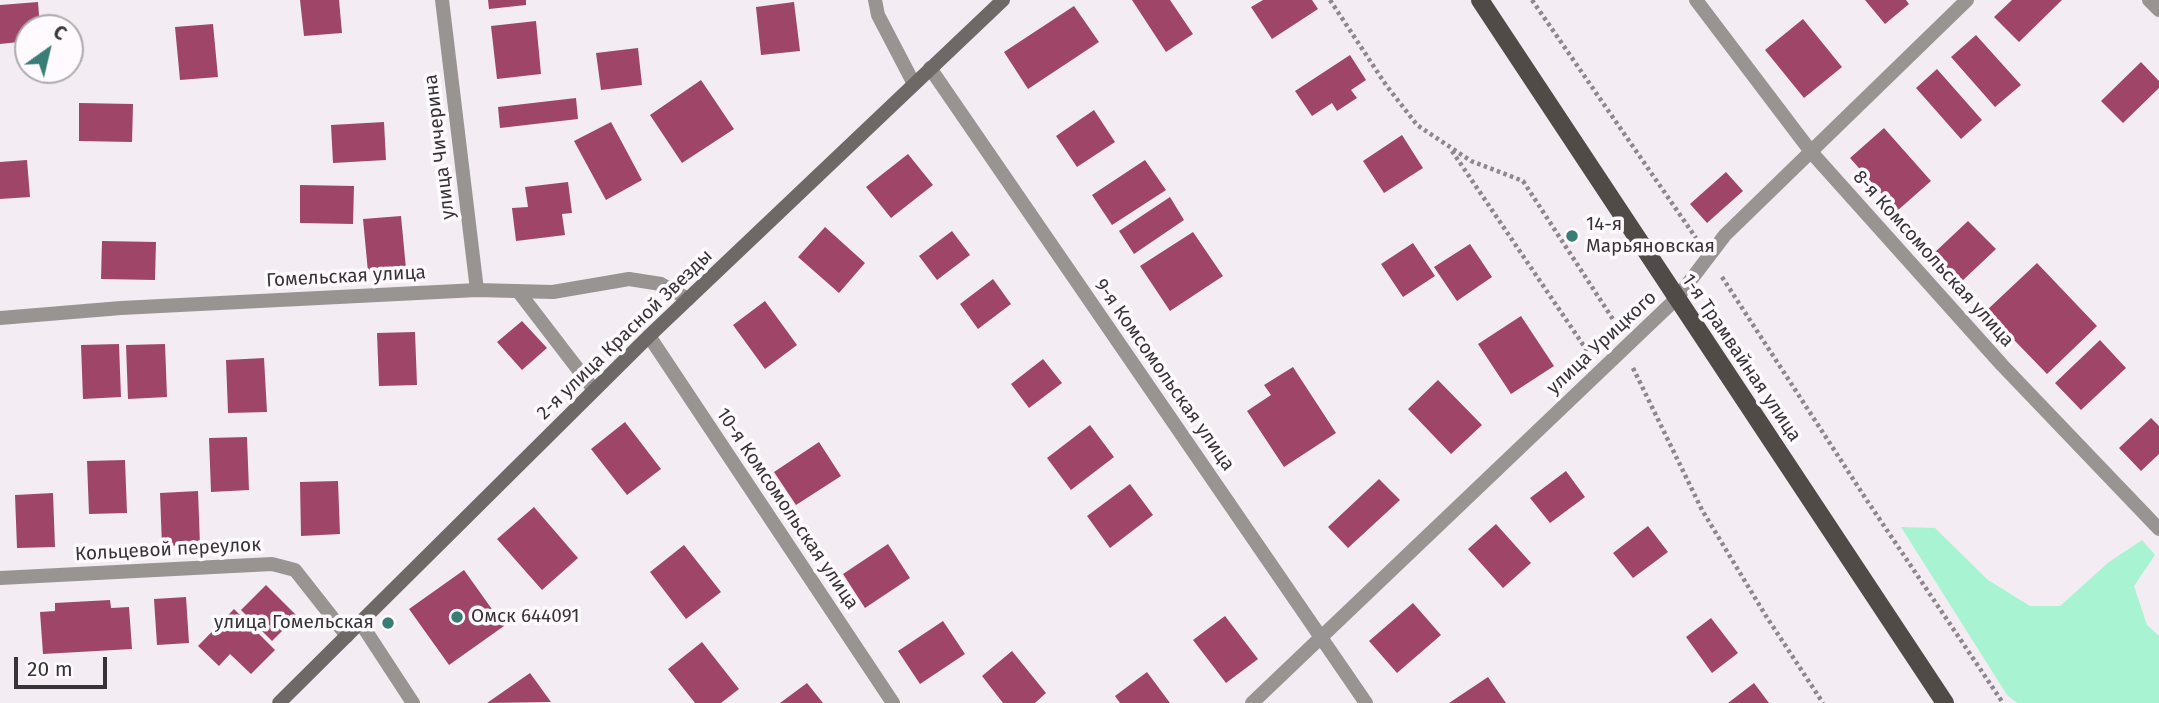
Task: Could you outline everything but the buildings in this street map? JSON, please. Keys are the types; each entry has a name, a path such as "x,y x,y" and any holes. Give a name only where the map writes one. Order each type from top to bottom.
{"main road":[{"name":"1-я Трамвайная улица","path":"1480,0 1945,703"}],"street":[{"name":"улица Чичерина","path":"442,0 477,290"},
{"path":"875,0 878,15 914,84"},
{"name":"2-я улица Красной Звезды","path":"279,703 649,336 1003,0"},
{"name":"8-я Комсомольская улица","path":"1696,0 1812,153 2002,365 2159,529"},
{"name":"улица Урицкого","path":"1252,703 1677,298 1724,236 1967,0"},
{"path":"2149,0 2159,10"},
{"name":"9-я Комсомольская улица","path":"930,68 1366,703"},
{"name":"Гомельская улица","path":"0,318 477,290 553,292 629,279 661,284 688,299"},
{"path":"518,291 594,390"},
{"name":"10-я Комсомольская улица","path":"649,336 893,703"},
{"name":"Кольцевой переулок","path":"0,578 272,564 295,569 347,636"},
{"path":"360,622 413,703"}],"path":[{"path":"1330,0 1386,85 1417,125 1471,161 1523,181 1617,326 1624,348 1702,510 1823,703"},
{"path":"1532,0 1709,257 2003,703"},
{"path":"1450,147 1591,357"}],"green space":[{"path":"1901,527 1935,528 1988,580 2030,606 2060,606 2109,562 2142,540 2155,555 2134,586 2147,625 2159,636 2159,703 2017,703 2007,695"}],"place":[{"name":"14-я Марьяновская","path":"1572,236"},
{"name":"Омск 644091","path":"457,617"},
{"name":"улица Гомельская","path":"388,623"}]}
